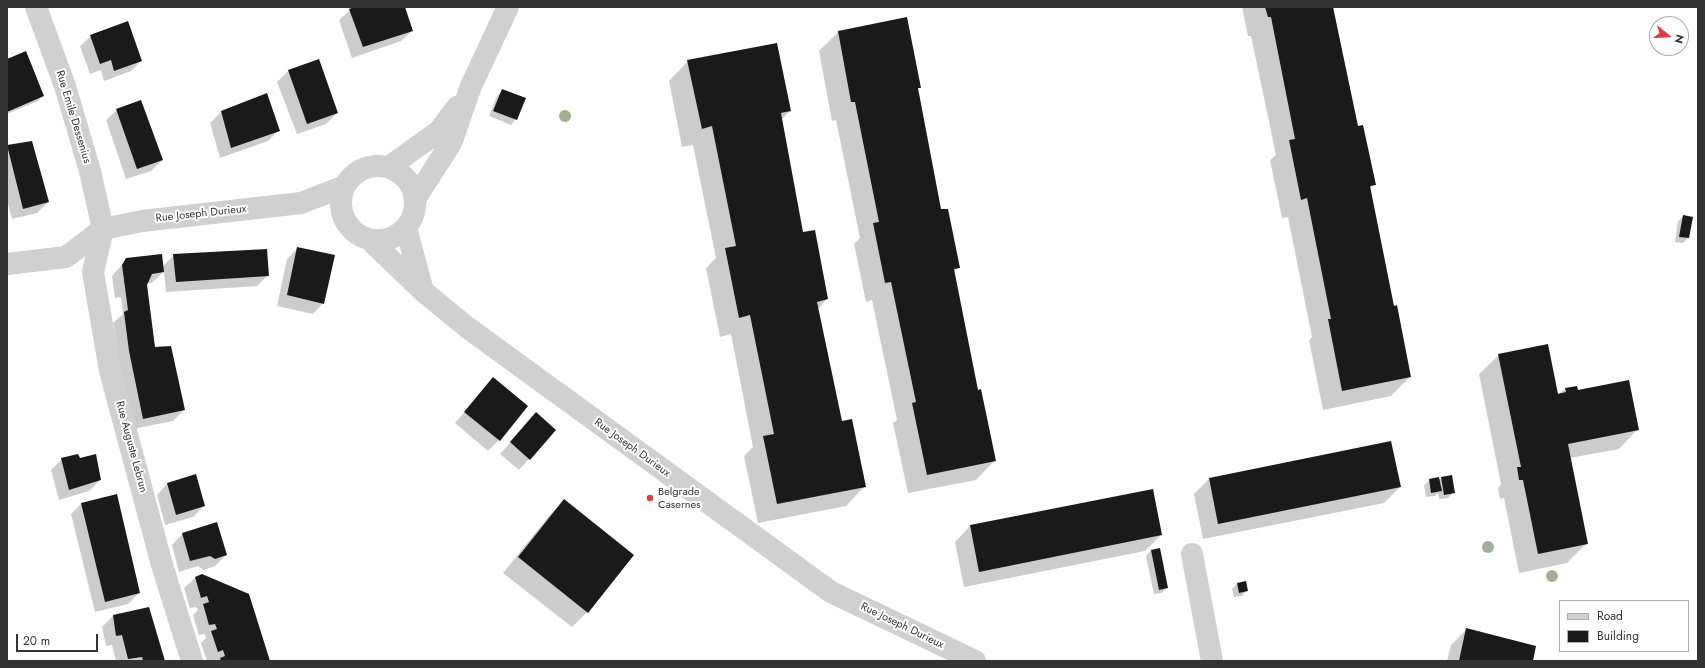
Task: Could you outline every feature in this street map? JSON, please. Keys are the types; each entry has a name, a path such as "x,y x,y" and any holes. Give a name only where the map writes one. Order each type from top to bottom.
{"street":[{"name":"Rue Emile Dessenius","path":"36,7 65,86 90,171 103,230"},
{"path":"415,199 409,183 404,176 389,167 376,166 364,169 353,176 345,186 341,196 341,207 349,227 358,235 369,239 379,240 389,238 406,228 411,219 415,199 451,143 471,86 508,7"},
{"path":"389,167 439,131 471,86"},
{"name":"Rue Joseph Durieux","path":"103,230 142,221 301,203 345,186"},
{"name":"Rue Joseph Durieux","path":"301,203 344,217"},
{"path":"406,228 424,292"},
{"path":"7,264 66,257 103,230"},
{"name":"Rue Auguste Lebrun","path":"103,230 92,272 110,371 162,566 192,661"},
{"name":"Rue Joseph Durieux","path":"369,239 424,292 468,328 831,592 975,661"},
{"path":"1192,554 1212,661"}],"building":[{"path":"354,7 405,7 413,31 363,47 349,9"},
{"path":"1265,7 1333,7 1358,126 1363,125 1376,185 1370,186 1394,306 1397,305 1411,377 1342,391 1328,319 1331,319 1307,198 1301,200 1289,140 1295,139 1271,17 1268,17"},
{"path":"907,17 921,88 918,88 941,209 948,209 960,268 954,269 978,390 981,389 996,461 927,475 912,403 916,402 891,282 885,283 873,223 879,222 855,102 851,102 838,31"},
{"path":"128,21 142,61 114,71 111,60 100,64 90,35"},
{"path":"777,43 791,111 781,113 803,232 815,230 828,299 817,302 842,421 852,419 866,487 777,504 763,436 774,434 750,315 739,318 725,248 736,246 712,126 702,129 687,60"},
{"path":"26,51 44,96 7,112 7,59"},
{"path":"319,59 338,113 307,124 288,70"},
{"path":"502,89 526,98 517,120 493,111"},
{"path":"267,93 280,131 231,148 221,111"},
{"path":"141,100 163,160 137,169 116,109"},
{"path":"32,141 49,202 23,209 7,145"},
{"path":"1683,215 1693,217 1689,238 1679,237"},
{"path":"297,247 335,255 324,304 287,295"},
{"path":"267,249 269,276 176,282 173,254"},
{"path":"162,254 164,272 152,274 147,285 155,347 171,346 185,410 143,419 129,351 124,312 128,310 122,265 126,258"},
{"path":"1548,344 1558,394 1566,392 1565,388 1577,386 1578,390 1629,380 1639,430 1568,444 1588,544 1538,554 1523,480 1519,480 1517,467 1521,467 1498,354"},
{"path":"493,377 528,406 500,441 464,412"},
{"path":"536,412 556,430 530,460 510,442"},
{"path":"1391,441 1401,487 1218,524 1209,478"},
{"path":"78,454 80,458 96,454 101,480 69,490 61,458"},
{"path":"196,474 205,506 176,515 167,483"},
{"path":"1452,475 1455,493 1444,495 1441,477"},
{"path":"1439,477 1442,491 1431,493 1429,479"},
{"path":"1153,489 1162,535 979,572 970,525"},
{"path":"117,494 140,593 105,602 81,503"},
{"path":"564,499 634,555 588,613 518,557"},
{"path":"217,522 227,555 215,559 210,556 190,561 182,533"},
{"path":"1160,548 1168,588 1159,590 1151,550"},
{"path":"202,574 249,594 270,661 221,661 220,658 225,656 223,650 218,652 211,631 217,629 215,624 209,625 203,604 209,602 207,596 201,598 195,577"},
{"path":"1246,581 1248,591 1239,593 1237,583"},
{"path":"149,607 165,661 143,661 142,657 128,659 122,635 116,636 113,615"},
{"path":"1466,628 1536,646 1533,661 1459,661"}],"place":[{"name":"Belgrade Casernes","path":"650,498"}]}
